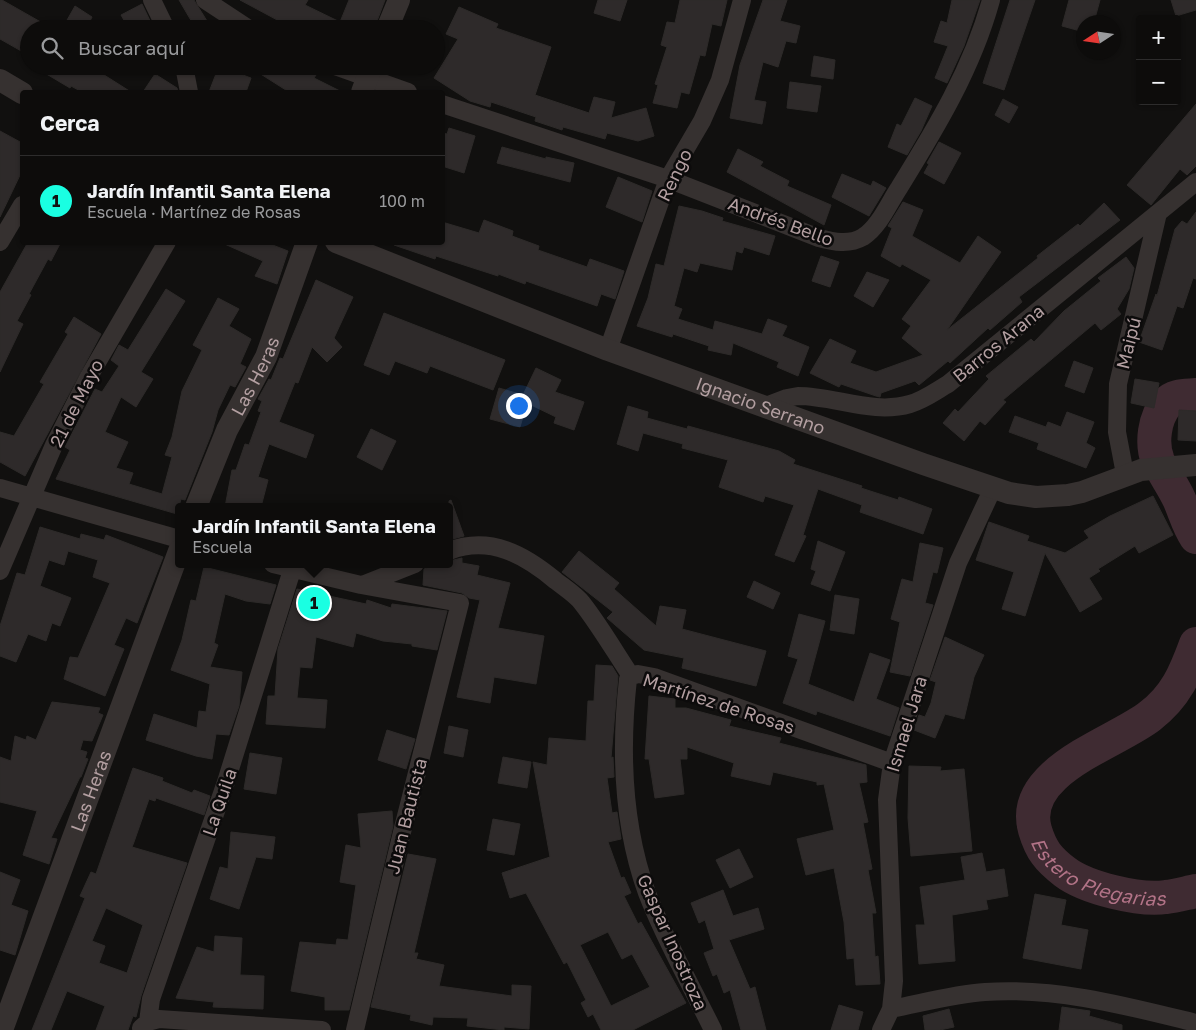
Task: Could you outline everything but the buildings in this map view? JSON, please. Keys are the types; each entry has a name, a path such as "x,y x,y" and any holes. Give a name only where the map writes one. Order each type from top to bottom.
{"street":[{"path":"152,0 162,20"},
{"path":"205,0 235,20"},
{"path":"391,20 399,0"},
{"name":"Rengo","path":"608,350 668,180 710,105 720,80 742,0"},
{"name":"Andrés Bello","path":"445,105 668,180 819,238 841,243 862,237 875,225 958,90 977,43 991,0"},
{"path":"186,75 189,90"},
{"path":"367,79 402,90"},
{"path":"0,80 20,92"},
{"name":"Barros Arana","path":"766,406 798,396 888,407 909,404 925,398 948,384 1196,182"},
{"path":"0,242 20,208"},
{"name":"Maipú","path":"1133,472 1117,432 1118,384 1158,213"},
{"name":"21 de Mayo","path":"0,571 31,497 88,378 165,245"},
{"name":"Las Heras","path":"198,503 227,430 266,358 306,245"},
{"name":"Ignacio Serrano","path":"344,245 608,350 994,488 1022,496 1058,496 1082,492 1133,472 1196,465"},
{"path":"0,488 175,538"},
{"name":"Ismael Jara","path":"881,1030 891,1009 894,981 887,800 892,763 958,563 994,488"},
{"name":"Martínez de Rosas","path":"453,550 475,545 502,548 521,555 542,569 581,602 631,676 638,674 654,677 892,763"},
{"name":"Las Heras","path":"2,1030 175,561"},
{"path":"286,568 361,585 405,568"},
{"name":"La Quila","path":"144,1026 151,998 226,782 292,570"},
{"name":"Juan Bautista","path":"355,1030 403,828 460,603 361,585"},
{"name":"Gaspar Inostroza","path":"631,676 628,679 623,750 625,794 633,843 648,893 713,1030"},
{"path":"891,1009 974,993 1028,992 1061,994 1131,1006 1196,1022"},
{"path":"144,1026 159,1019 322,1030"}],"waterway":[{"name":"Estero Plegarias","path":"1196,395 1177,397 1167,403 1159,416 1154,439 1158,461 1177,494 1196,537"},
{"name":"Estero Plegarias","path":"1196,644 1179,684 1167,701 1135,726 1094,748 1055,775 1041,791 1034,809 1035,830 1043,849 1054,863 1074,878 1099,888 1142,897 1166,897 1196,891"}],"place":[{"name":"Jardín Infantil Santa Elena","path":"314,603"}]}
